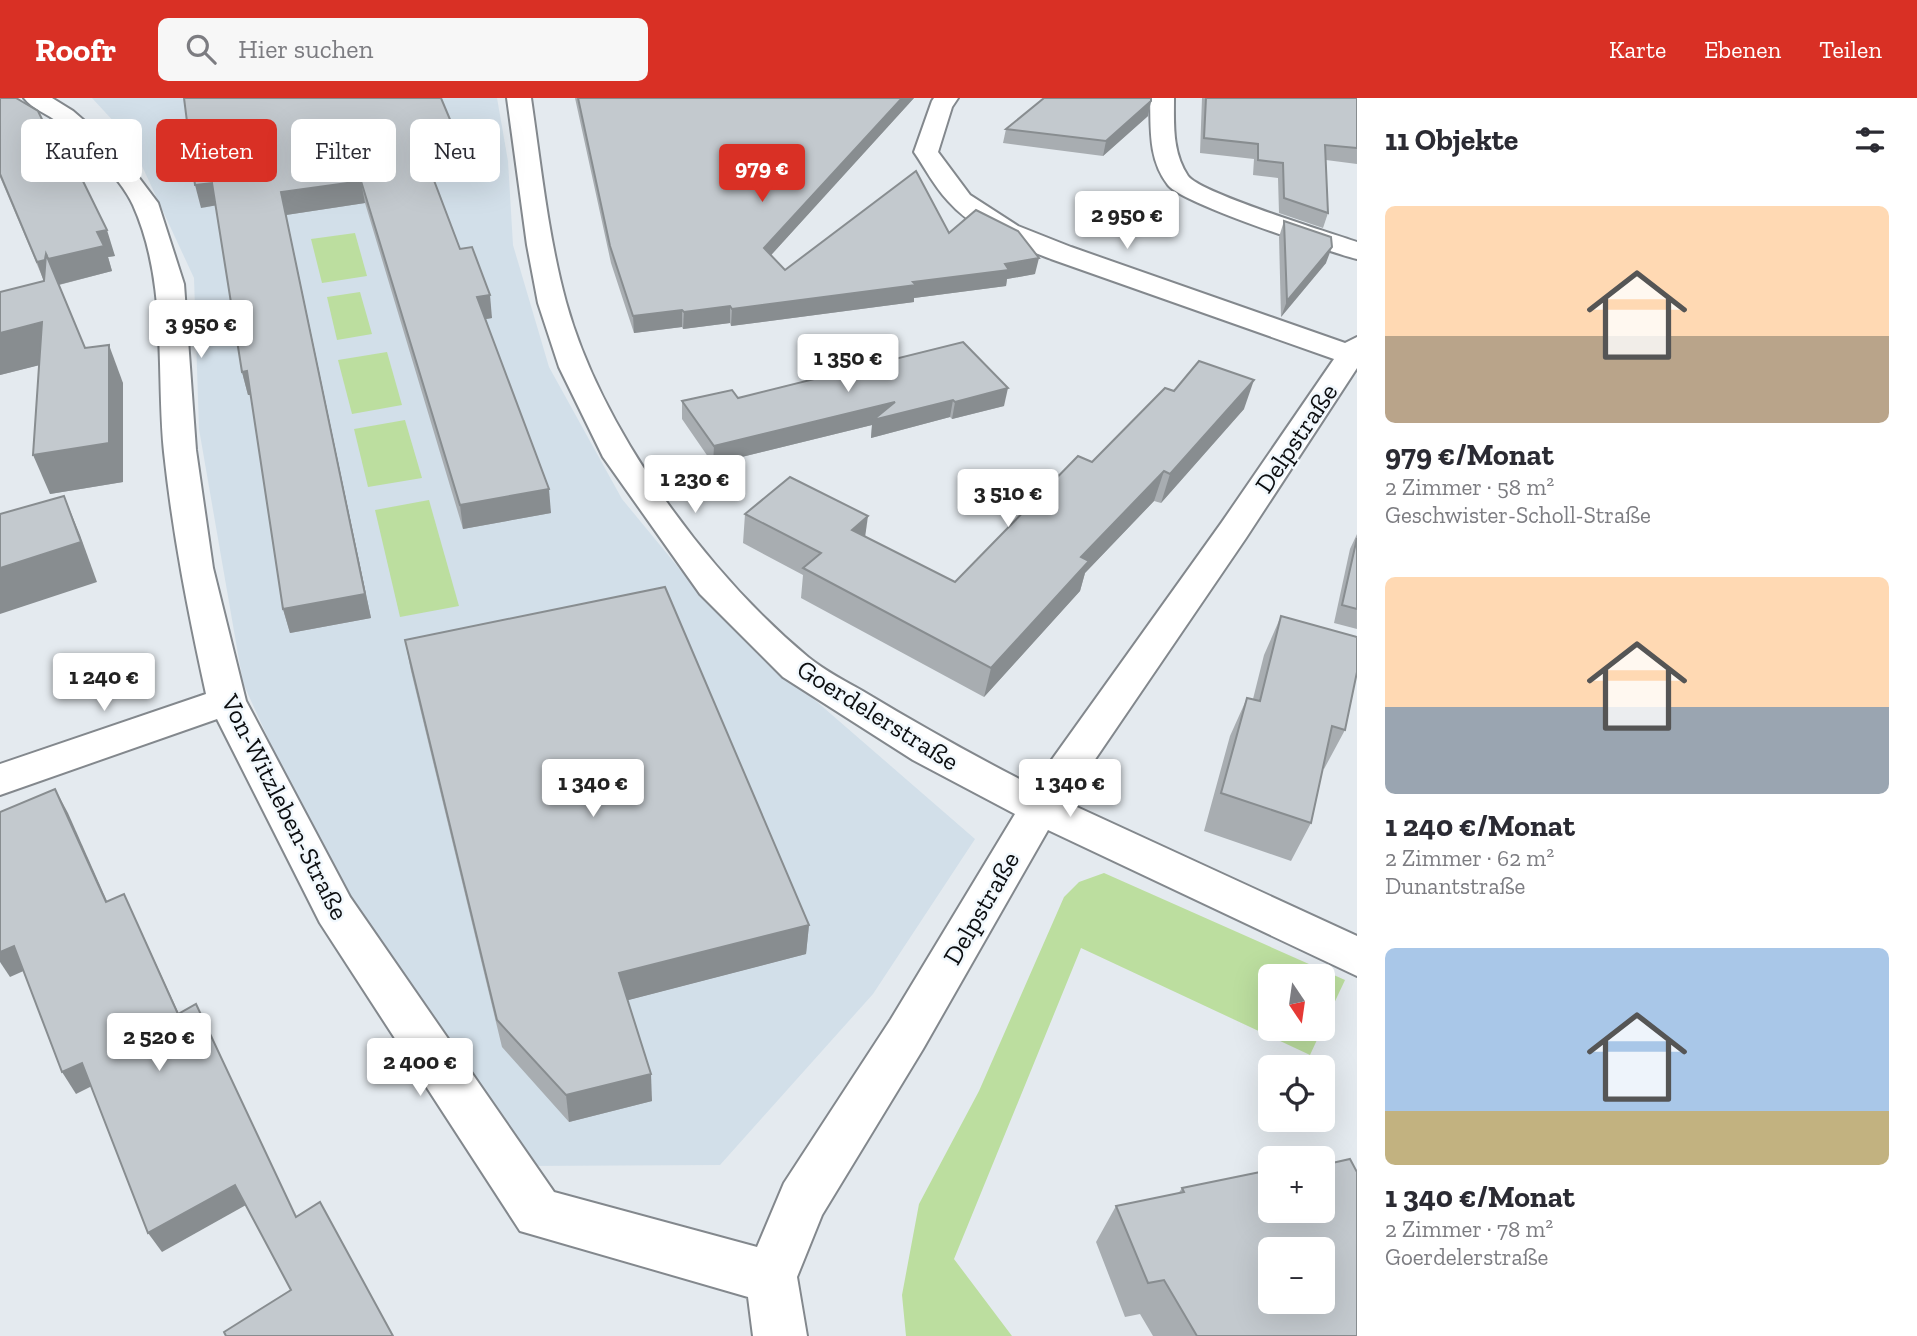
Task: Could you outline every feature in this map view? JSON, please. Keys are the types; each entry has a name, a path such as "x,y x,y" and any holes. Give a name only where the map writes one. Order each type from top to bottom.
{"street":[{"name":"Von-Witzleben-Straße","path":"36,98 65,116 109,155 145,202 158,237 170,284 180,450 196,568 227,701 335,910 538,1213 771,1277"},
{"name":"Goerdelerstraße","path":"519,98 540,245 552,303 574,367 618,457 712,586 796,668 927,749 1040,808 1357,957"},
{"path":"946,98 940,106 926,152 960,199 982,216 1016,236 1061,253 1355,352"},
{"path":"1162,98 1163,150 1178,183 1237,210 1357,251"},
{"name":"Delpstraße","path":"771,1277 802,1200 907,1034 1040,808 1355,352"},
{"path":"0,780 227,701"},
{"path":"771,1277 780,1336"}],"shaded area":[{"path":"92,98 497,98 508,161 513,245 549,367 622,499 697,590 786,675 975,839 873,994 720,1165 523,1166 340,897 243,683 199,429 194,278 142,166 142,119 111,119"}],"green space":[{"path":"355,233 367,276 322,283 311,239"},
{"path":"360,292 372,334 337,340 327,297"},
{"path":"387,352 402,405 352,414 338,360"},
{"path":"405,420 422,478 368,487 354,429"},
{"path":"429,500 459,606 400,617 375,510"},
{"path":"1104,873 1309,964 1258,964 1258,1031 1081,948 954,1259 1012,1336 906,1336 902,1295 919,1204 979,1091 1064,897 1079,882"},
{"path":"1335,976 1345,980 1335,1001"},
{"path":"1280,1041 1316,1041 1310,1055"}],"building":[{"path":"0,98 16,98 38,111 42,119 21,119 21,182 83,182 107,230 97,232 104,246 48,259 46,254 45,260 37,262 0,174"},
{"path":"184,98 441,98 450,119 410,119 410,182 435,182 460,249 472,247 490,295 477,297 549,489 460,505 361,182 396,182 396,119 291,119 291,182 354,182 281,192 365,594 283,609 247,371 242,372 212,183 195,185 195,182 277,182 277,119 187,119"},
{"path":"578,98 902,98 764,248 785,270 916,171 949,233 976,210 1018,231 1039,258 1005,264 1009,270 913,282 916,285 732,309 730,306 633,316 610,246"},
{"path":"1044,98 1151,98 1151,101 1106,141 1006,129"},
{"path":"1206,98 1357,98 1357,148 1325,145 1328,213 1284,198 1283,163 1258,160 1258,144 1204,138"},
{"path":"1284,221 1331,237 1332,247 1287,301"},
{"path":"46,254 85,348 109,345 109,443 33,455 42,322 0,333 0,292 44,281"},
{"path":"963,342 1008,388 873,420 895,402 714,446 682,401 732,390 738,398"},
{"path":"1199,361 1254,380 1170,474 1164,471 1081,557 1089,561 991,668 803,568 821,553 745,514 790,477 868,516 852,530 955,582 1078,456 1092,462 1165,388 1174,391"},
{"path":"64,496 81,542 0,568 0,514"},
{"path":"1357,538 1357,609 1342,605"},
{"path":"665,587 809,925 619,973 651,1074 566,1095 497,1020 405,640"},
{"path":"1281,616 1357,637 1357,672 1345,730 1332,726 1311,823 1221,793 1247,698 1260,701"},
{"path":"55,789 106,902 124,894 178,1014 196,1004 296,1217 320,1202 393,1336 226,1336 224,1332 291,1290 235,1185 148,1233 82,1063 62,1072 14,946 0,952 0,812"},
{"path":"1350,1159 1357,1172 1357,1336 1197,1336 1164,1280 1148,1283 1116,1206 1184,1192 1182,1188 1258,1172 1258,1223 1335,1223 1335,1162"}]}
